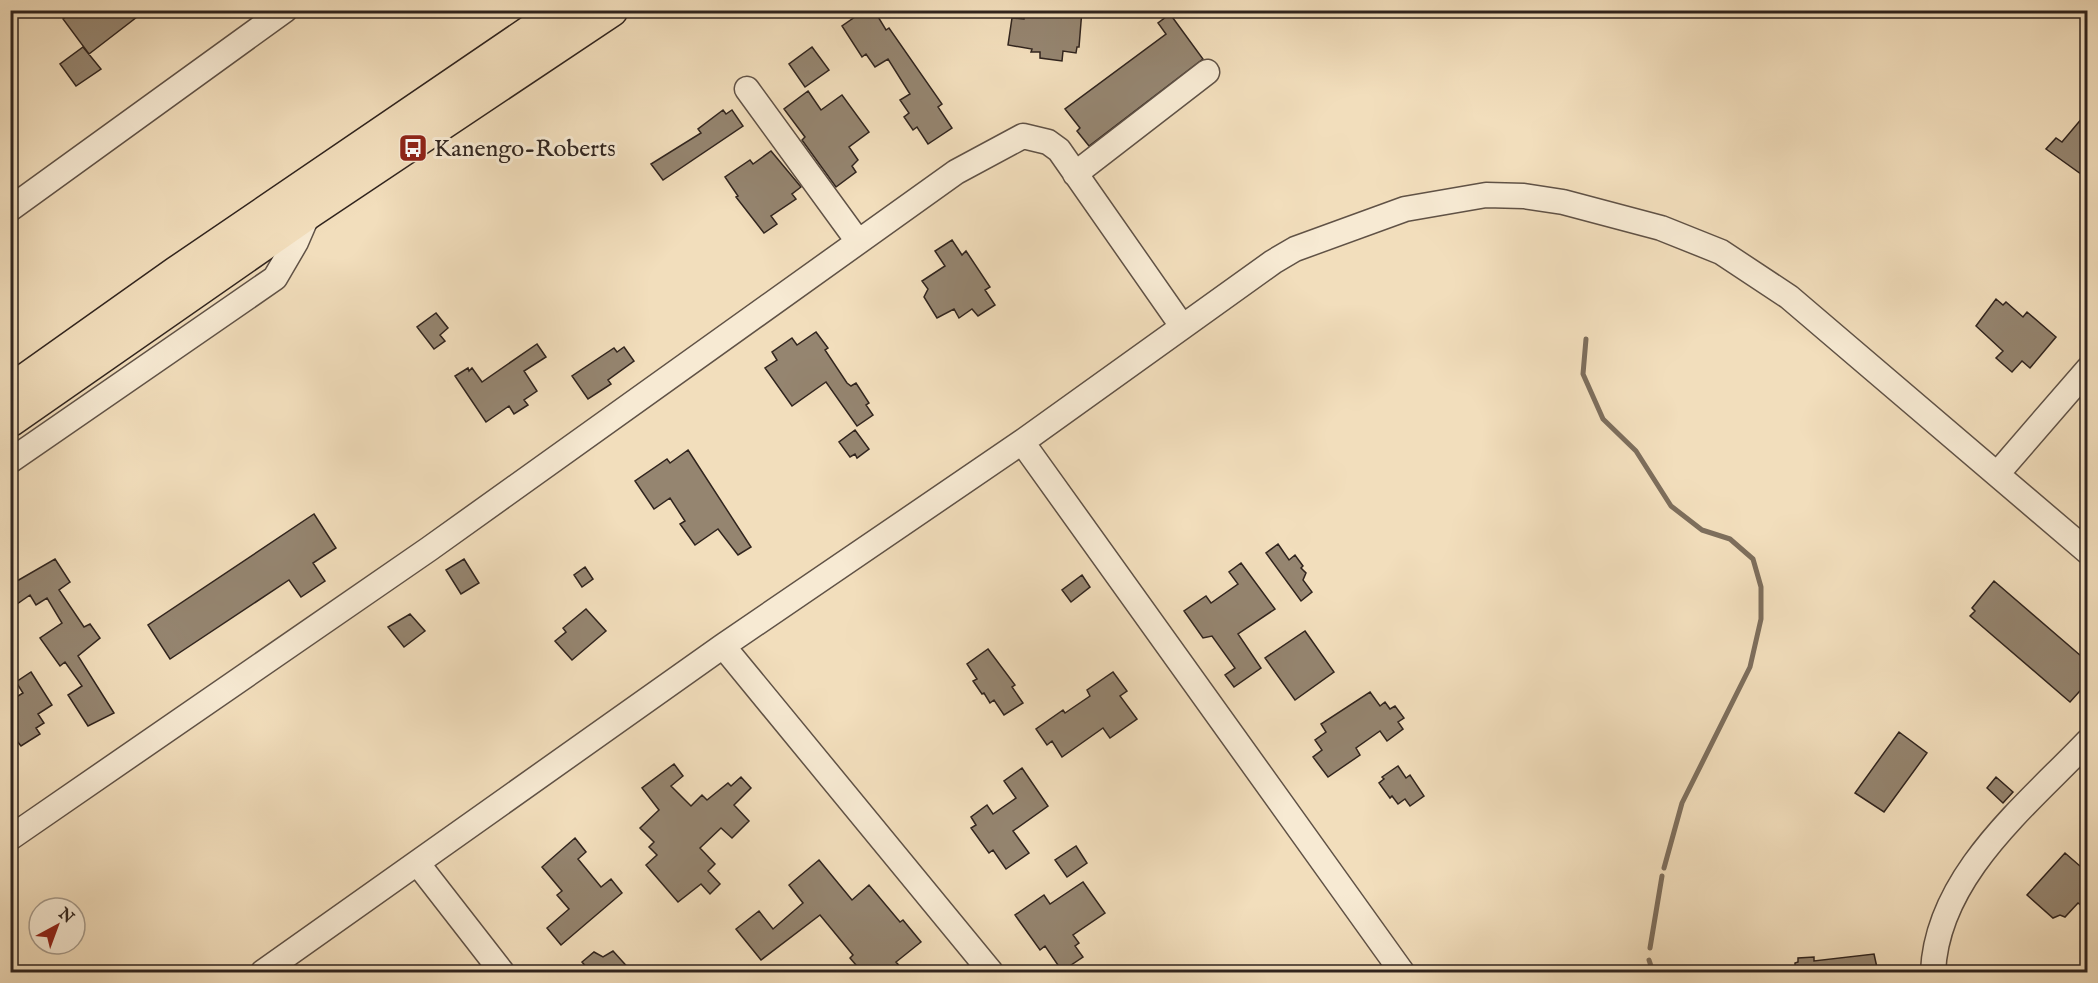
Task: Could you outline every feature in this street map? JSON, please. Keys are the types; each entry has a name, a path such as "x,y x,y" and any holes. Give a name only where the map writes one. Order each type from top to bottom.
{"highway":[{"path":"10,391 177,273 563,10"},
{"path":"10,420 310,211 611,10"}],"street":[{"path":"10,209 285,10"},
{"path":"1075,174 1207,72"},
{"path":"747,89 857,240"},
{"path":"10,838 429,549 857,240 956,172 1023,136 1048,141 1059,150 1182,326"},
{"path":"262,972 418,864 723,646 1022,442 1182,326 1295,249 1405,209 1486,195 1524,196 1563,202 1661,228 1721,252 1789,297 2088,552"},
{"path":"10,461 274,278 296,242 310,211"},
{"path":"1998,473 2088,369"},
{"path":"1022,442 1402,972"},
{"path":"723,646 986,971"},
{"path":"1933,972 1937,934 1971,870 1986,848 2088,741"},
{"path":"418,864 502,972"}],"building":[{"path":"74,10 146,10 89,54 63,19"},
{"path":"865,10 874,10 886,30 889,28 942,104 938,107 952,128 928,144 917,127 913,130 904,117 909,113 900,100 910,94 888,59 875,67 866,54 862,57 842,26"},
{"path":"1025,10 1082,10 1079,47 1076,53 1063,51 1062,61 1040,58 1040,52 1031,52 1032,49 1008,45 1012,18 1024,19"},
{"path":"1170,14 1203,59 1089,146 1077,131 1080,128 1065,109 1166,34 1158,23"},
{"path":"83,47 101,69 76,86 60,64"},
{"path":"812,47 829,70 805,87 789,64"},
{"path":"808,91 821,110 842,95 869,132 849,147 858,160 852,166 856,172 836,187 802,140 805,137 784,109"},
{"path":"723,110 726,114 732,110 743,126 663,180 651,164 701,133 698,129"},
{"path":"2088,111 2088,179 2046,149 2056,138 2062,142"},
{"path":"771,151 801,187 792,194 796,199 771,216 777,224 764,233 736,197 738,196 725,177 750,160 753,164"},
{"path":"952,240 962,255 966,251 990,287 985,290 995,305 978,316 972,309 959,318 954,309 937,318 924,297 928,289 922,281 945,266 935,251"},
{"path":"1996,299 2003,305 2006,302 2023,317 2027,312 2056,337 2030,368 2022,361 2012,372 1996,358 2003,351 1976,326"},
{"path":"436,313 448,328 440,335 445,341 434,349 417,327"},
{"path":"816,332 828,348 825,350 847,383 851,386 856,383 869,403 866,405 873,415 857,426 826,382 792,406 765,368 777,360 772,352 792,338 797,345"},
{"path":"537,344 546,357 524,371 537,391 524,400 528,405 514,414 509,406 486,422 455,376 472,368 482,382"},
{"path":"624,347 634,361 608,380 611,384 588,399 572,376 614,348 617,352"},
{"path":"855,430 869,449 857,458 855,454 850,457 839,442"},
{"path":"688,450 751,547 738,555 718,529 695,545 680,524 685,521 670,498 654,509 635,481 667,459 670,463"},
{"path":"314,514 336,548 313,563 325,581 301,597 289,580 170,659 148,625"},
{"path":"1278,544 1289,560 1295,555 1306,573 1303,580 1312,592 1301,601 1266,553"},
{"path":"55,559 70,582 59,590 84,627 90,624 100,638 78,656 114,713 88,726 68,695 82,686 65,662 60,666 40,638 62,623 47,598 36,605 30,595 17,604 10,595 10,585"},
{"path":"464,559 479,583 461,594 446,570"},
{"path":"1241,563 1275,609 1238,634 1261,668 1234,687 1225,675 1235,668 1212,636 1203,638 1184,611 1206,596 1211,603 1238,584 1229,572"},
{"path":"585,567 593,579 582,587 574,575"},
{"path":"1082,575 1090,587 1071,602 1062,590"},
{"path":"1994,581 2088,662 2088,682 2070,702 1970,616 1975,611 1972,608"},
{"path":"586,609 606,631 572,660 555,641 566,632 563,628"},
{"path":"410,614 425,631 404,647 388,627"},
{"path":"1305,631 1334,672 1295,700 1265,658"},
{"path":"988,649 1015,685 1012,687 1023,703 1004,715 994,700 990,703 984,693 982,694 973,681 977,679 967,664"},
{"path":"31,672 52,705 38,714 44,723 36,728 40,734 21,746 17,741 10,745 10,701 23,693 16,682"},
{"path":"1113,672 1127,691 1120,696 1137,719 1110,738 1103,728 1062,757 1052,741 1047,745 1036,729 1063,710 1065,713 1090,696 1087,690"},
{"path":"1370,692 1380,706 1385,702 1390,709 1395,706 1404,718 1398,722 1403,729 1387,741 1380,731 1356,748 1360,755 1328,777 1313,757 1322,750 1315,740 1326,732 1321,724"},
{"path":"1899,732 1927,753 1884,812 1855,793"},
{"path":"674,764 683,776 671,786 691,806 702,795 707,800 728,783 731,786 741,777 751,788 734,805 749,821 732,838 721,828 700,848 715,864 708,871 720,884 710,894 701,884 678,902 646,865 657,855 649,847 654,842 640,828 659,810 642,788"},
{"path":"1398,766 1406,778 1410,775 1424,796 1410,806 1405,799 1398,804 1392,796 1390,798 1379,783 1384,779 1382,777"},
{"path":"1022,768 1048,806 1013,831 1029,853 1006,869 993,850 989,853 971,828 976,825 971,817 987,805 993,814 1016,798 1004,781"},
{"path":"1996,777 2013,792 2003,803 1987,788"},
{"path":"575,838 586,852 578,859 601,887 611,879 622,893 561,945 547,928 569,909 557,895 562,891 542,867"},
{"path":"1076,846 1087,863 1067,877 1055,860"},
{"path":"2065,853 2088,873 2088,911 2078,903 2065,917 2060,915 2053,918 2027,895"},
{"path":"819,860 852,900 869,885 900,922 903,920 921,942 896,962 905,972 862,972 850,958 853,955 820,915 761,960 736,929 759,911 773,929 803,903 789,885"},
{"path":"1083,882 1105,913 1073,935 1079,943 1075,946 1083,957 1062,971 1045,946 1040,950 1015,915 1044,895 1050,904"},
{"path":"613,951 632,972 585,972 588,969 582,962 594,952 603,957"},
{"path":"1874,954 1878,972 1795,972 1795,963 1798,962 1798,958 1814,957 1814,961"}],"waterway":[{"path":"1586,339 1583,374 1603,419 1636,451 1671,506 1702,530 1730,539 1753,559 1761,587 1761,619 1750,667 1682,803 1664,868"},
{"path":"1650,948 1662,876"},
{"path":"1649,960 1653,972"}],"place":[{"name":"Kanengo-Roberts","path":"413,148"}]}
